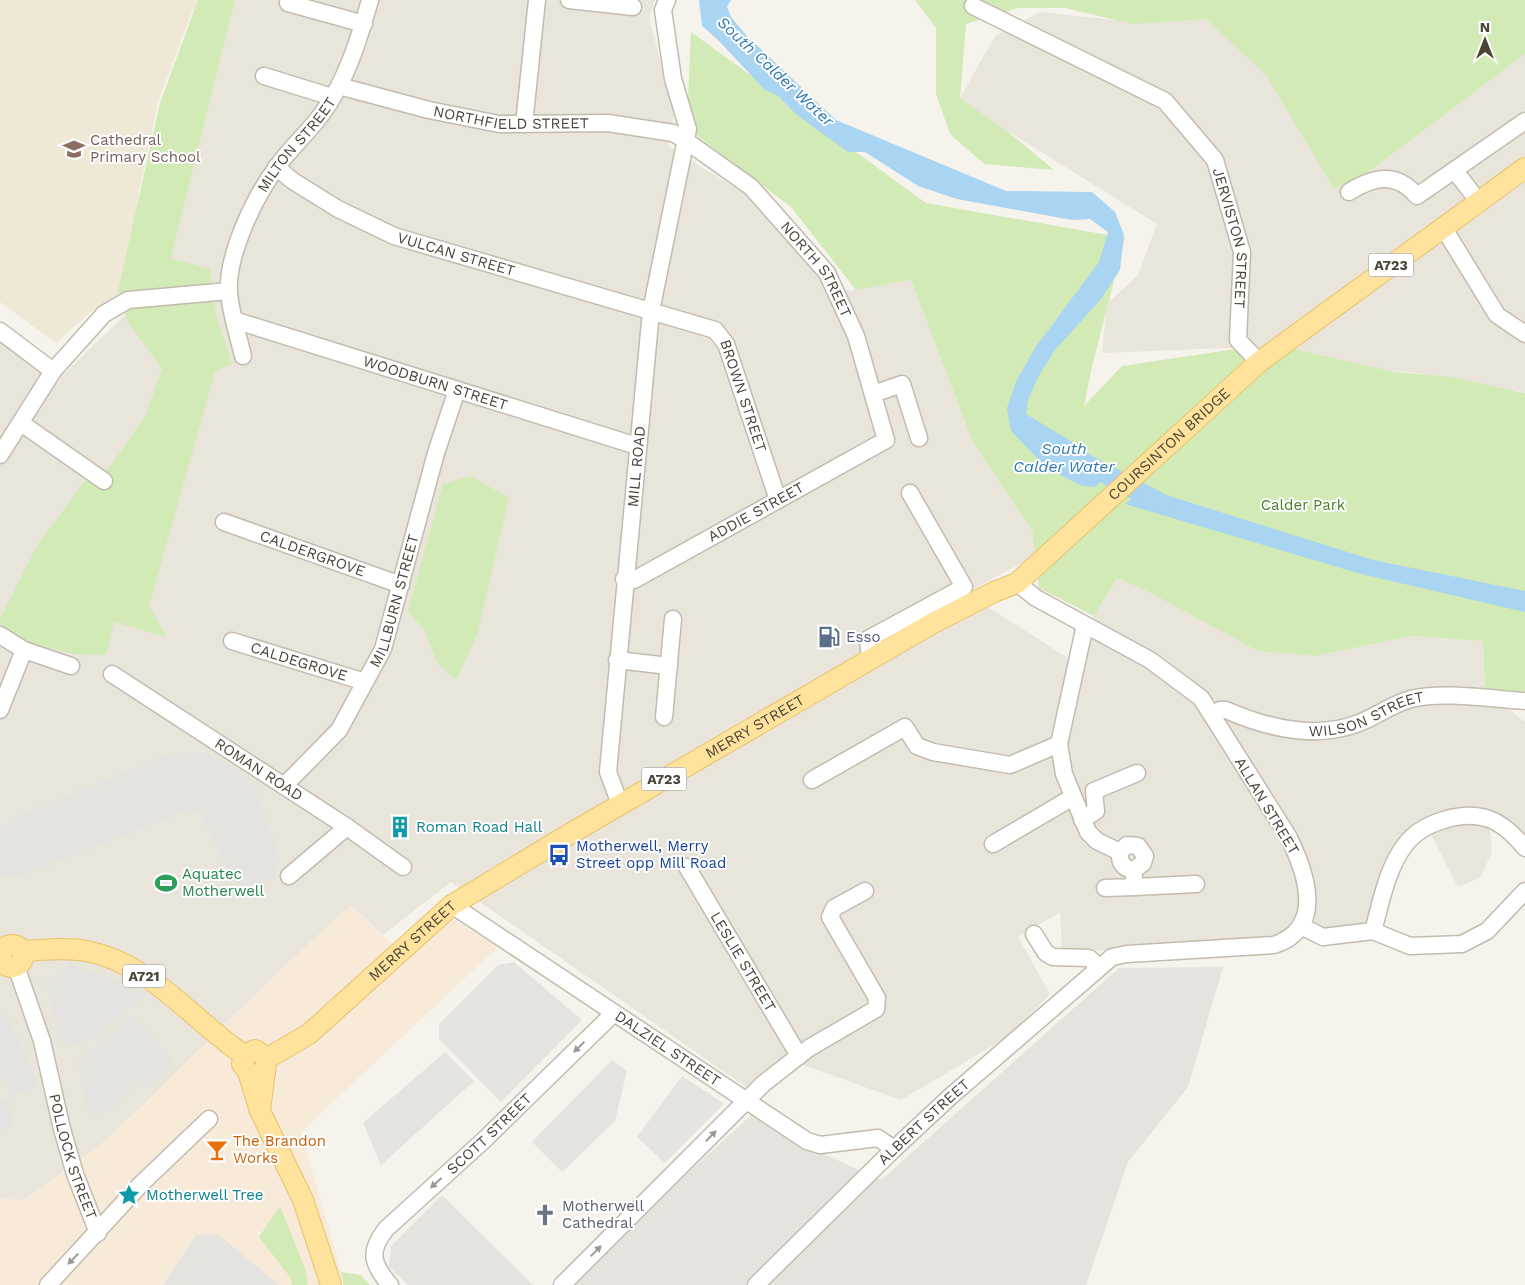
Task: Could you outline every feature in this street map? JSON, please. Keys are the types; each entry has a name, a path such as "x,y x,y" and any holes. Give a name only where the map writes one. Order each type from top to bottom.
{"main road":[{"name":"A723","path":"1258,362 1525,168"},
{"name":"COURSINTON BRIDGE","path":"1079,526 1258,362"},
{"name":"MERRY STREET","path":"255,1064 309,1034 452,905 620,804 933,623 994,592 1017,583 1079,526"},
{"name":"A721","path":"10,958 52,950 87,951 121,963 170,992 210,1031 255,1064"},
{"path":"255,1064 260,1111 303,1200 331,1285"}],"street":[{"name":"MILTON STREET","path":"243,356 229,291 234,259 249,211 276,167 322,115 336,92 364,24 370,0"},
{"path":"524,124 537,0"},
{"path":"569,0 633,8"},
{"path":"667,0 664,10 672,79 686,135"},
{"path":"288,3 364,24"},
{"name":"JERVISTON STREET","path":"973,6 1166,101 1215,160 1242,252 1238,340 1258,362"},
{"name":"NORTHFIELD STREET","path":"264,76 499,124 608,123 686,135"},
{"path":"1349,192 1368,180 1386,179 1395,180 1410,188 1417,196 1525,121"},
{"name":"MILL ROAD","path":"620,804 608,772 637,446 651,311 686,135"},
{"name":"NORTH STREET","path":"686,135 751,187 828,273 856,336 886,440"},
{"name":"VULCAN STREET","path":"276,167 338,210 394,236 651,311"},
{"path":"1455,170 1479,202"},
{"path":"1443,227 1497,315 1525,334"},
{"path":"0,455 53,371 104,314 128,300 229,291"},
{"name":"BROWN STREET","path":"651,311 710,328 723,338 778,500"},
{"name":"WOODBURN STREET","path":"234,320 637,446"},
{"path":"0,331 53,371"},
{"path":"873,394 902,384 919,438"},
{"name":"MILLBURN STREET","path":"284,786 339,730 383,649 436,453 457,390"},
{"path":"21,423 104,481"},
{"name":"ADDIE STREET","path":"624,579 634,580 886,440"},
{"path":"870,660 868,639 964,587 910,493"},
{"name":"CALDERGROVE","path":"224,522 401,585"},
{"name":"ALLAN STREET","path":"1017,583 1036,598 1150,660 1201,698 1298,855 1308,899 1306,913 1301,926"},
{"path":"664,717 673,619"},
{"path":"1085,625 1058,744 1064,774 1088,832 1097,841 1120,852 1123,866 1134,870 1134,887"},
{"path":"0,635 24,650 71,666"},
{"name":"CALDEGROVE","path":"232,641 365,682"},
{"path":"0,710 24,650"},
{"path":"617,660 669,666"},
{"name":"ROMAN ROAD","path":"112,674 347,827 404,867"},
{"name":"WILSON STREET","path":"1212,715 1220,710 1226,710 1261,723 1287,729 1317,731 1360,722 1394,705 1412,699 1431,696 1525,701"},
{"path":"812,780 905,727 917,746 933,752 1010,765 1058,744"},
{"path":"1082,820 1096,811 1094,791 1137,773"},
{"path":"993,844 1073,797"},
{"path":"1372,931 1397,857 1406,843 1431,825 1458,818 1490,820 1504,828 1525,848"},
{"path":"289,876 347,827"},
{"name":"LESLIE STREET","path":"687,867 799,1056"},
{"path":"1105,888 1196,884"},
{"path":"562,1285 763,1084 799,1056 876,1009 878,1005 876,998 830,917 834,908 865,891"},
{"path":"1034,934 1046,953 1053,957 1089,958 1099,967 1112,957 1127,954 1274,945 1289,938 1301,926 1323,937 1372,931 1410,946 1462,944 1487,931 1525,891"},
{"name":"DALZIEL STREET","path":"452,905 807,1141 820,1145 878,1138 894,1149"},
{"name":"POLLOCK STREET","path":"10,958 42,1041 75,1174 98,1233"},
{"name":"ALBERT STREET","path":"756,1285 894,1149 1099,967"},
{"name":"SCOTT STREET","path":"390,1285 377,1270 374,1258 375,1243 386,1229 484,1140 614,1013"},
{"path":"48,1285 98,1233 141,1184 209,1119"}],"shaded area":[{"name":"Cathedral Primary School","path":"0,0 199,0 190,16 158,102 138,197 134,248 141,291 113,298 88,314 56,343 0,302"},
{"path":"235,0 655,0 649,17 674,115 668,146 764,206 828,291 856,290 911,280 972,440 1032,530 1035,556 966,593 1068,658 1085,625 1094,616 1117,578 1151,593 1316,656 1411,636 1483,641 1485,690 1525,722 1525,840 1488,812 1492,852 1480,878 1458,887 1424,821 1368,924 1268,938 1062,953 1060,912 1018,937 1050,994 1009,1036 901,1100 787,1059 752,1091 451,882 383,935 351,905 276,974 109,1138 23,1201 0,1198 0,337 60,378 126,314 209,269 171,258"},
{"path":"1040,12 1133,22 1210,19 1266,75 1334,189 1370,171 1525,54 1525,392 1411,372 1334,369 1280,346 1102,353 1107,304 1138,275 1157,224 1006,130 960,98 995,36"},
{"path":"198,752 225,760 255,789 279,857 275,878 253,889 234,884 201,814 190,809 14,878 0,874 0,831 17,817 171,754"},
{"path":"351,905 407,959 449,916 498,947 301,1132 345,1285 0,1285 0,1198 23,1201 109,1138 276,974"},
{"path":"514,962 582,1020 501,1102 439,1039 439,1024 498,965"},
{"path":"70,964 148,993 82,1044 58,1040 47,984"},
{"path":"1223,967 1188,1087 1128,1162 1086,1285 574,1285 658,1201 752,1114 811,1148 881,1180 1119,968"},
{"path":"0,1011 16,1033 37,1085 13,1096 0,1073"},
{"path":"130,1016 173,1061 148,1087 138,1080 107,1110 88,1114 78,1064"},
{"path":"445,1052 474,1081 381,1165 363,1123"},
{"path":"612,1060 627,1071 615,1121 562,1172 532,1142"},
{"path":"682,1076 724,1104 665,1163 637,1137"},
{"path":"8,1098 13,1125 0,1131 0,1102"},
{"path":"442,1195 533,1285 408,1285 389,1267 391,1246"},
{"path":"218,1234 279,1285 163,1285 196,1235"}],"green space":[{"path":"198,0 235,0 171,258 210,269 216,314 232,364 215,372 149,606 167,637 114,622 106,655 73,654 26,642 0,624 0,619 37,546 84,482 109,468 146,415 162,369 128,322 118,291 160,103"},
{"path":"915,0 1525,0 1525,54 1370,171 1334,189 1266,75 1206,19 1133,24 1065,8 1018,8 966,24 960,98 1006,130 1054,170 984,164 950,134 936,94 936,28"},
{"name":"Calder Park","path":"691,32 926,203 1125,238 1084,406 1122,366 1229,350 1280,346 1395,372 1451,377 1525,393 1525,691 1485,690 1483,641 1411,636 1316,656 1258,651 1151,593 1117,578 1094,616 1039,588 1032,530 972,440 911,280 856,290 791,207 695,134 688,97"},
{"path":"471,476 509,498 477,635 456,680 438,664 424,630 408,611 443,484"},
{"path":"280,1206 305,1269 308,1285 292,1285 290,1277 259,1237"},
{"path":"341,1272 361,1275 370,1285 344,1285"}],"water":[{"name":"South Calder Water","path":"699,0 731,0 727,7 731,17 747,36 836,120 1006,191 1092,192 1115,212 1124,235 1120,270 1101,299 1055,350 1038,377 1028,400 1026,414 1082,448 1107,469 1096,487 1082,486 1054,472 1036,457 1011,431 1007,408 1016,382 1035,348 1099,262 1108,232 1090,219 1072,220 957,199 918,186 865,152 848,152 797,115 778,96 764,89 718,40 702,26"},
{"name":"South Calder Water","path":"1147,489 1373,560 1525,591 1525,612 1361,574 1125,504"}],"waterway":[{"name":"South Calder Water","path":"1081,461 1164,505"}],"place":[{"name":"Cathedral Primary School","path":"74,149"},
{"name":"Esso","path":"829,637"},
{"name":"Roman Road Hall","path":"400,827"},
{"name":"Motherwell, Merry Street opp Mill Road","path":"559,855"},
{"name":"Aquatec Motherwell","path":"166,883"},
{"name":"The Brandon Works","path":"217,1150"},
{"name":"Motherwell Tree","path":"129,1195"},
{"name":"Motherwell Cathedral","path":"545,1215"}]}
